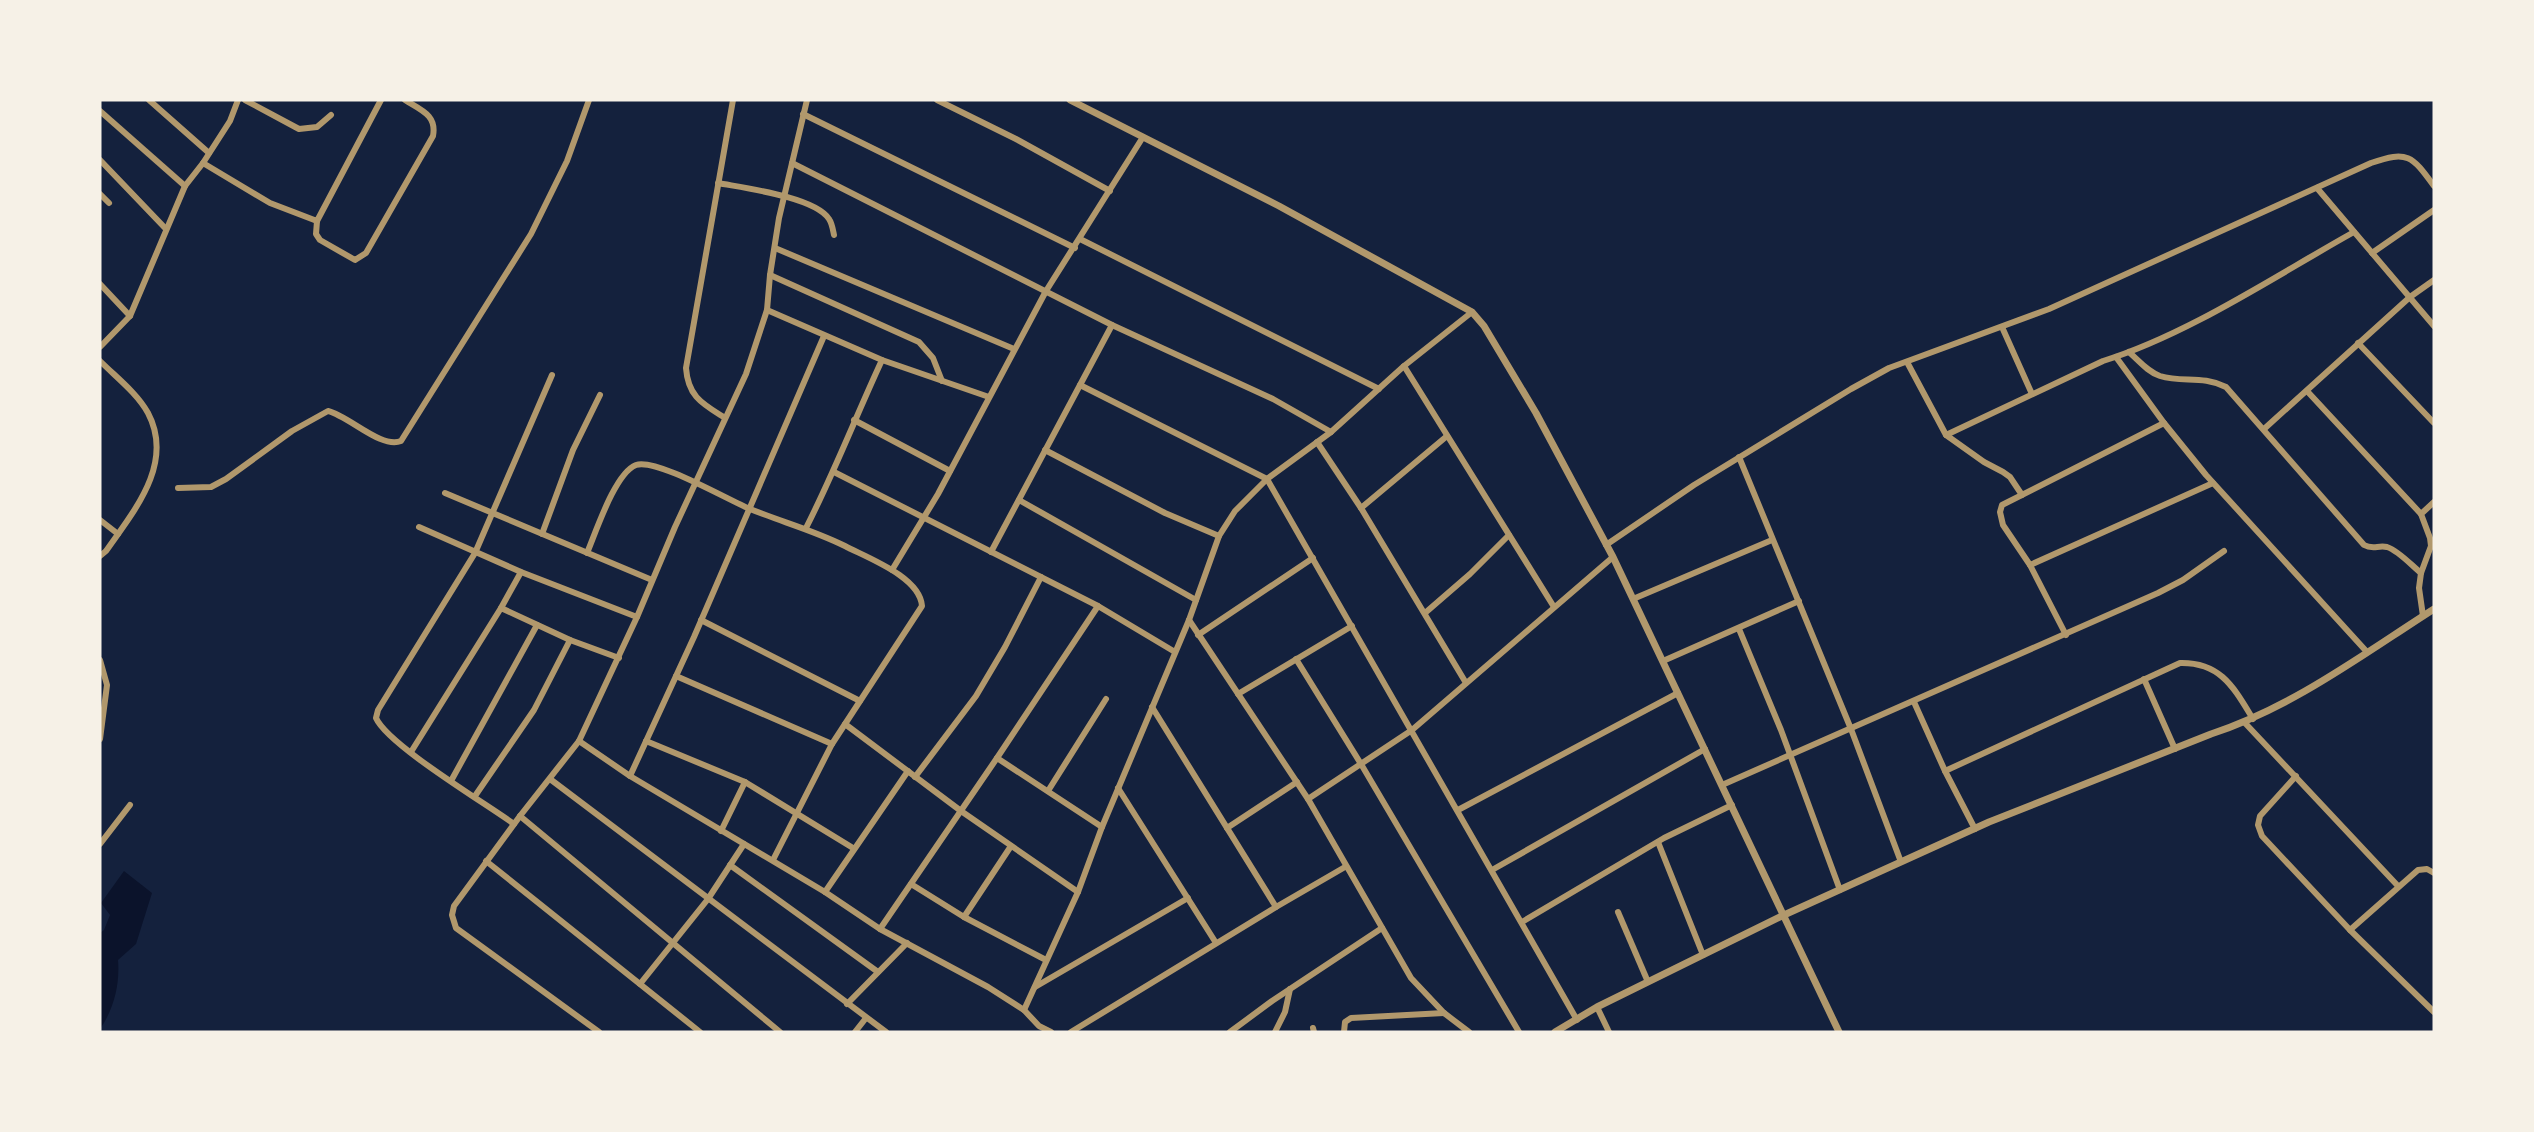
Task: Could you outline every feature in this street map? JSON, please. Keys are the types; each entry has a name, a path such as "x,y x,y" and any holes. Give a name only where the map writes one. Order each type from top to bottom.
{"street":[{"path":"149,100 209,153"},
{"path":"100,347 130,316 185,186 230,121 238,100"},
{"path":"245,100 299,129 317,127 331,115"},
{"path":"381,100 317,221 316,233 320,240 355,260 366,253 433,136 434,122 429,114 405,100"},
{"path":"178,488 211,487 292,431 328,411 341,414 388,443 401,441 531,234 567,161 589,100"},
{"path":"726,418 694,395 687,383 686,368 733,100"},
{"path":"599,1032 456,928 452,915 454,905 579,741 746,374 767,310 770,275 784,196 807,100"},
{"path":"937,100 1016,139 1110,191"},
{"path":"1070,100 1291,212 1472,312 1484,326 1529,402 1613,557 1839,1032"},
{"path":"100,111 185,186"},
{"path":"803,114 1074,248"},
{"path":"892,570 950,471 1046,291 1143,136"},
{"path":"1606,545 1694,485 1889,368 2049,309 2395,155 2418,164 2434,186"},
{"path":"100,160 166,229"},
{"path":"203,163 262,199 317,221"},
{"path":"792,163 1112,325 1273,399 1331,432"},
{"path":"719,183 784,196 821,211 831,222 834,235"},
{"path":"2317,188 2434,326"},
{"path":"100,194 109,203"},
{"path":"2372,253 2434,210"},
{"path":"1946,435 2116,356 2182,329 2354,232"},
{"path":"1080,239 1378,389"},
{"path":"775,248 1014,349"},
{"path":"770,275 919,342 933,358 942,381"},
{"path":"2264,429 2410,297 2434,279"},
{"path":"100,284 130,316"},
{"path":"767,310 883,360 989,397"},
{"path":"1024,1010 1078,892 1102,827 1189,620 1219,536 1235,511 1267,479 1331,432 1404,366 1472,312"},
{"path":"991,552 1112,325"},
{"path":"2002,327 2032,394"},
{"path":"630,776 824,336"},
{"path":"2358,343 2434,423"},
{"path":"2129,352 2160,376 2213,380 2226,387 2364,545 2369,548 2382,546 2393,550 2421,573"},
{"path":"2116,356 2164,423 2213,483 2367,652"},
{"path":"806,528 834,472 854,420 883,360"},
{"path":"100,361 149,414 157,453 149,486 118,534 100,556"},
{"path":"1907,362 1946,435 1984,463 2010,477 2022,495"},
{"path":"1404,366 1554,607"},
{"path":"514,824 411,752 380,726 376,719 378,710 475,553 552,375"},
{"path":"1080,385 1267,479 1577,1020"},
{"path":"2307,391 2421,514 2431,546 2421,573 2419,595 2423,616"},
{"path":"542,534 573,450 600,396"},
{"path":"854,420 950,471"},
{"path":"2066,635 2030,565 2000,519 2002,505 2164,423"},
{"path":"1361,508 1447,436"},
{"path":"1317,442 1361,508 1466,683"},
{"path":"1045,450 1166,513 1219,536"},
{"path":"1739,457 1851,729 1901,862"},
{"path":"587,553 621,477 638,464 649,465 695,482 750,509 806,528 892,570 917,591 922,606 832,744 773,860"},
{"path":"834,472 1098,606 1175,652"},
{"path":"2030,565 2213,483"},
{"path":"445,493 652,580"},
{"path":"1019,500 1196,600"},
{"path":"2421,514 2434,502"},
{"path":"100,520 118,534"},
{"path":"419,527 521,572 637,617"},
{"path":"1425,613 1509,535"},
{"path":"1633,599 1772,540"},
{"path":"1722,785 2158,593 2183,580 2224,551"},
{"path":"1308,799 1412,730 1613,557"},
{"path":"1199,635 1313,558"},
{"path":"411,752 521,572"},
{"path":"915,776 976,696 1005,648 1041,577"},
{"path":"1663,661 1799,601"},
{"path":"880,929 1098,606"},
{"path":"501,608 570,640 619,658"},
{"path":"1555,1032 1597,1007 1784,915 1901,862 1975,829 2249,721 2283,705 2434,609"},
{"path":"701,620 860,701"},
{"path":"1189,620 1308,799 1411,978 1444,1013 1469,1032"},
{"path":"451,780 537,625"},
{"path":"1238,694 1352,626"},
{"path":"1739,629 1840,890"},
{"path":"475,796 534,710 570,640"},
{"path":"1296,659 1519,1032"},
{"path":"100,660 107,685 100,739"},
{"path":"1944,771 2180,663 2206,665 2233,686 2249,721 2398,886"},
{"path":"676,676 832,744"},
{"path":"2144,679 2175,749"},
{"path":"1458,810 1678,693"},
{"path":"1048,791 1106,699"},
{"path":"1914,702 1944,771 1975,829"},
{"path":"1152,707 1276,907"},
{"path":"845,724 961,811 1078,892"},
{"path":"579,741 630,776 773,860 880,929 988,987 1024,1010 1037,1029 1051,1032"},
{"path":"646,741 745,782 853,848"},
{"path":"1492,870 1705,749"},
{"path":"997,758 1102,827"},
{"path":"825,892 908,771"},
{"path":"2297,776 2260,816 2258,825 2262,836 2350,930 2434,1012"},
{"path":"550,779 886,1032"},
{"path":"721,831 745,782"},
{"path":"1227,828 1297,782"},
{"path":"1118,788 1216,943"},
{"path":"100,845 130,804"},
{"path":"1522,922 1658,842 1732,806"},
{"path":"520,816 780,1032"},
{"path":"1658,842 1703,955"},
{"path":"640,984 708,899 744,844"},
{"path":"964,917 1011,846"},
{"path":"486,861 700,1032"},
{"path":"730,865 878,972"},
{"path":"1071,1032 1345,867"},
{"path":"2350,930 2417,870 2427,869 2434,873"},
{"path":"911,884 964,917 1046,960"},
{"path":"1033,988 1188,898"},
{"path":"1618,912 1648,982"},
{"path":"1230,1032 1382,928"},
{"path":"846,1004 906,943"},
{"path":"1275,1032 1285,1012 1290,989"},
{"path":"1597,1007 1609,1032"},
{"path":"1344,1032 1345,1022 1351,1018 1444,1013"},
{"path":"855,1032 866,1018"}],"water":[{"path":"124,871 152,893 136,944 118,960 115,996 100,1029 100,933 110,915 101,903"}]}
